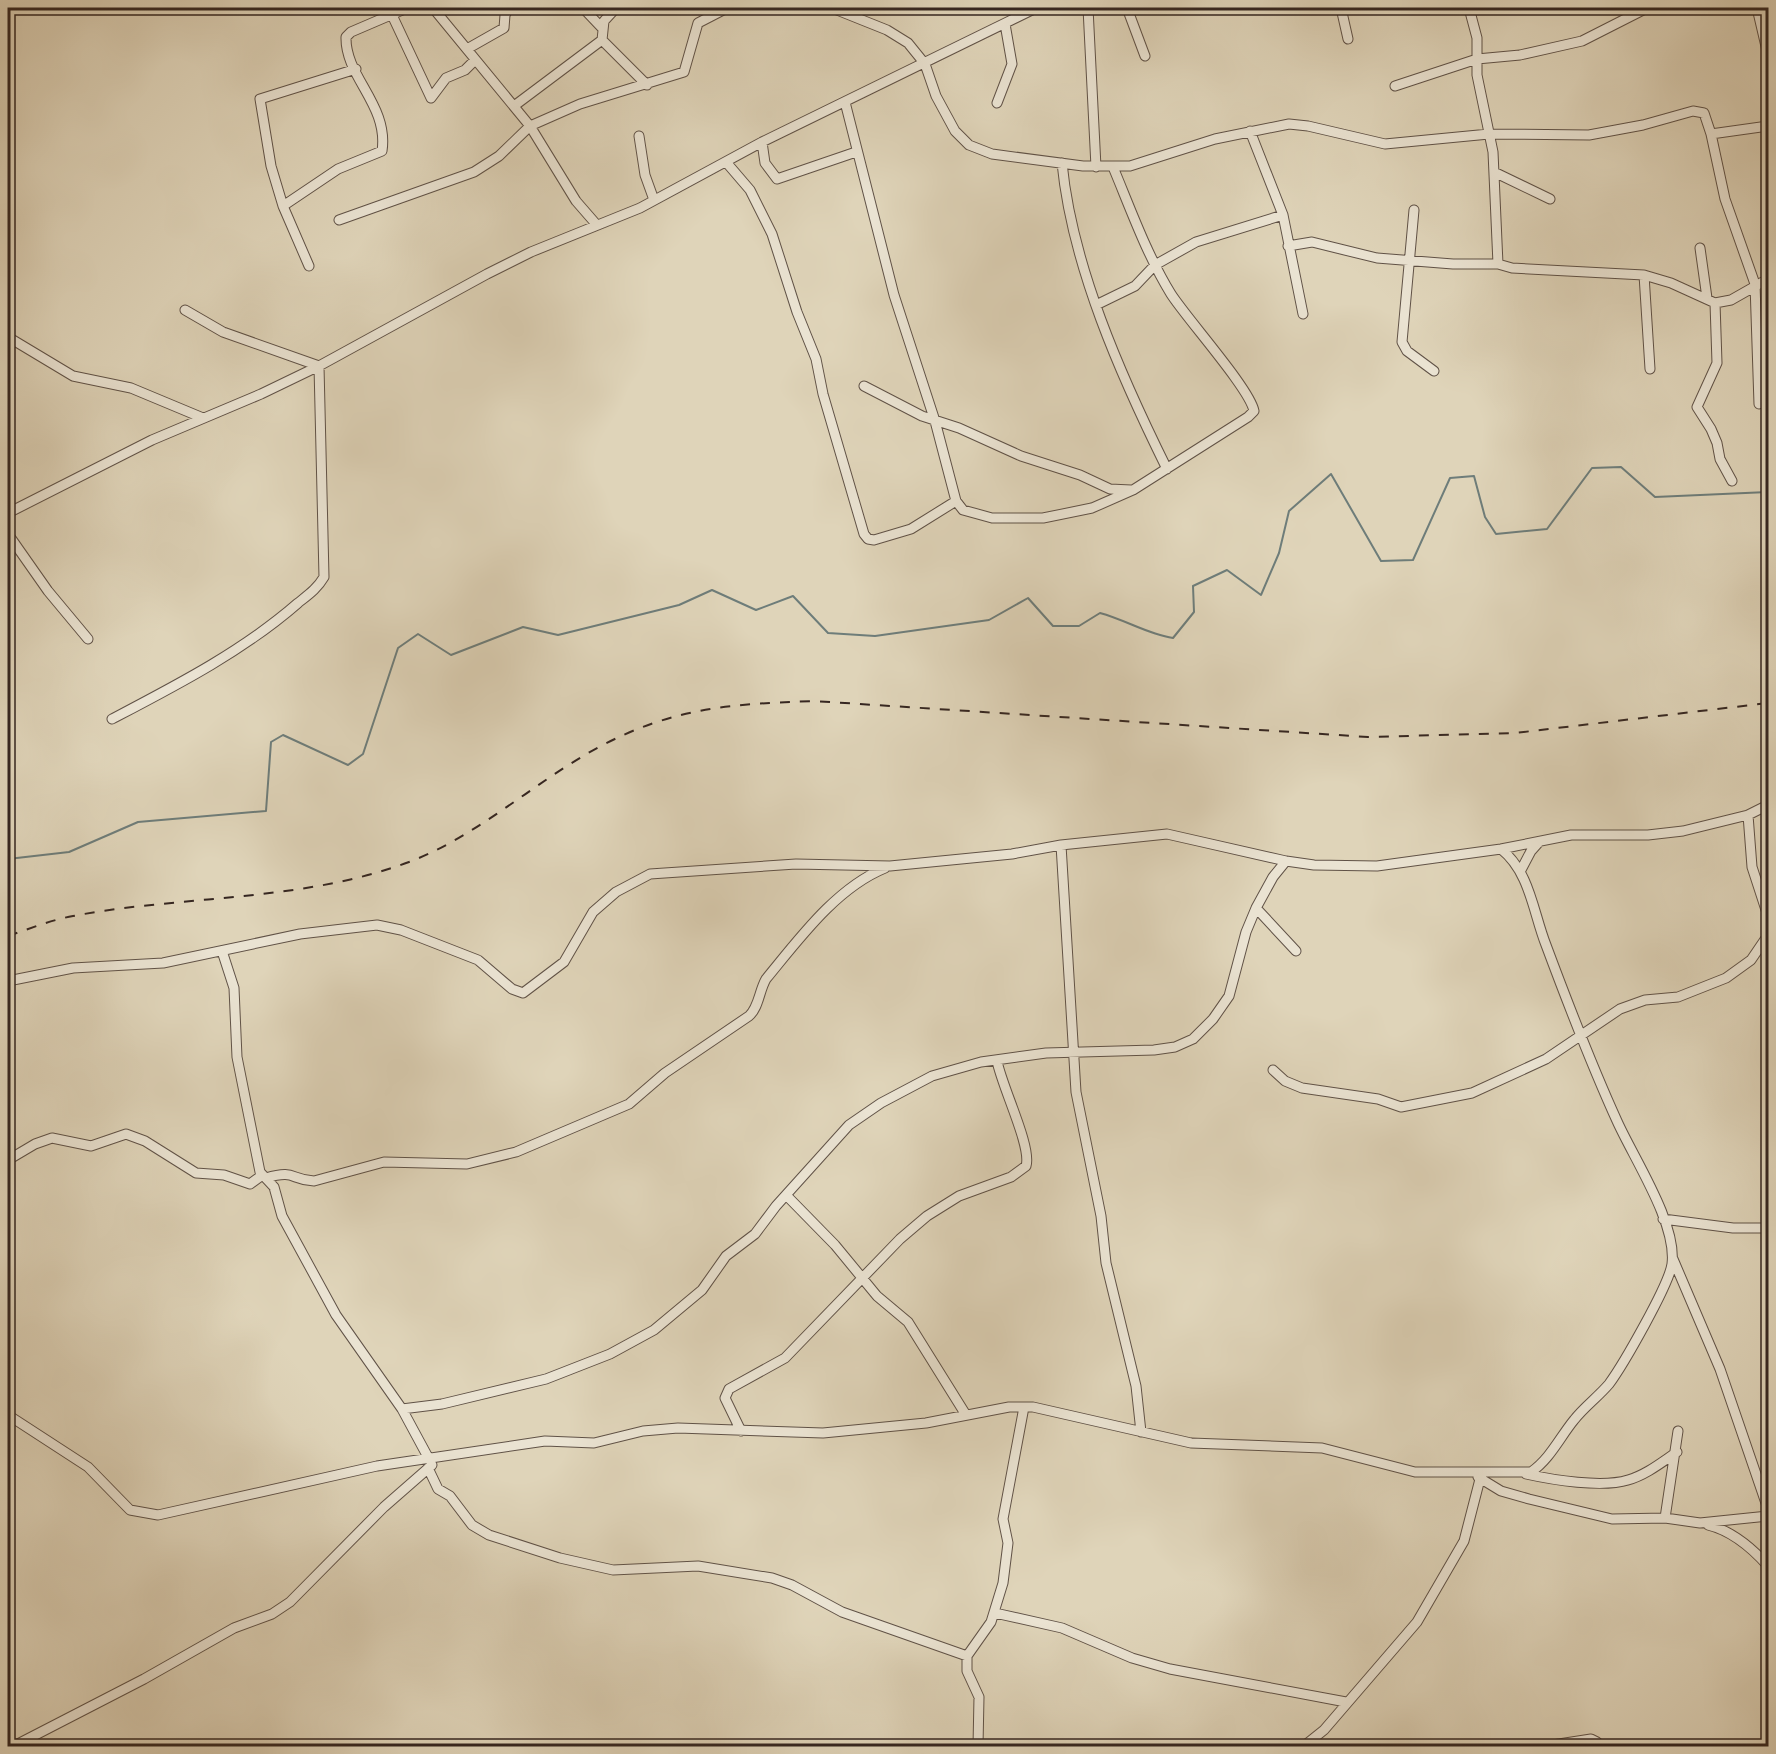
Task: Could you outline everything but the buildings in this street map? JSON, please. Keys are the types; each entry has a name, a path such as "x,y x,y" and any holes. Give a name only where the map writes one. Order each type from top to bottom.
{"street":[{"path":"283,206 339,169 382,151 381,123 356,69 346,42 347,34 407,8"},
{"path":"467,49 504,28 505,15 509,8"},
{"path":"583,8 602,28"},
{"path":"616,8 608,15 602,28 602,40 647,85"},
{"path":"339,220 474,172 499,156 530,126 580,104 684,72 698,23 727,8"},
{"path":"832,8 900,36 914,49 925,64 936,96 951,123 969,145 992,154 1062,163 1096,167 1143,163 1196,143 1250,131 1298,124 1385,144 1490,134 1589,135 1701,111 1708,121 1730,216 1755,285 1759,404"},
{"path":"8,513 152,440 319,366 442,296 531,252 654,200 762,142 925,64 1005,24 1031,8"},
{"path":"1088,8 1096,167"},
{"path":"1127,8 1145,56"},
{"path":"1341,8 1348,39"},
{"path":"1469,8 1477,38 1477,75 1490,134 1498,264"},
{"path":"1395,86 1477,59 1520,54 1582,41 1647,8"},
{"path":"1757,8 1768,55"},
{"path":"437,9 475,60 530,126 576,201 596,224"},
{"path":"392,15 431,98 446,78 465,70 475,60"},
{"path":"997,103 1012,64 1005,24"},
{"path":"514,106 602,40"},
{"path":"309,266 283,206 271,166 260,99 356,69"},
{"path":"845,102 894,295 935,421 957,501 963,510 979,516 1028,519 1092,508 1133,490 1254,411 1245,393 1186,315 1155,266 1113,167"},
{"path":"1711,134 1768,126"},
{"path":"1250,131 1283,215 1303,314"},
{"path":"639,136 645,175 654,200"},
{"path":"762,142 765,163 777,179 856,152"},
{"path":"726,162 750,190 772,234 797,312 816,359 823,394 864,534 868,540 911,529 957,501"},
{"path":"1062,163 1069,218 1096,305 1167,469"},
{"path":"1494,172 1550,199"},
{"path":"1414,210 1402,342 1407,351 1434,371"},
{"path":"1096,305 1135,286 1155,266 1208,237 1283,215"},
{"path":"1288,246 1320,243 1360,255 1408,261 1498,264 1512,268 1644,275 1711,301 1739,296 1768,279"},
{"path":"1700,248 1711,301 1717,363 1697,407 1714,436 1720,459 1732,481"},
{"path":"1644,275 1650,369"},
{"path":"185,310 223,332 319,366"},
{"path":"8,337 73,376 131,388 203,418"},
{"path":"112,719 204,669 255,637 320,584 324,577 319,366"},
{"path":"864,386 935,421 959,428 1021,456 1089,478 1110,489 1133,490"},
{"path":"8,534 48,591 88,639"},
{"path":"8,981 50,971 163,963 300,934 367,926 392,927 478,960 512,989 524,993 564,962 593,912 616,892 642,877 659,873 796,864 890,866 1012,854 1061,845 1167,834 1286,861 1314,865 1377,866 1501,849 1584,834 1648,835 1683,831 1748,815 1768,805"},
{"path":"1748,815 1752,867 1768,916"},
{"path":"1521,870 1531,851 1540,842"},
{"path":"1061,845 1076,1092 1101,1216 1106,1263 1136,1386 1141,1432"},
{"path":"1501,849 1521,870 1545,944 1618,1123 1664,1219 1672,1257 1720,1369 1768,1509"},
{"path":"402,1409 442,1404 546,1379 631,1343 693,1299 726,1256 755,1234 786,1195 849,1125 868,1111 932,1076 968,1064 1046,1053 1154,1050 1174,1047 1192,1039 1213,1019 1229,996 1246,932 1256,908 1273,877 1286,861"},
{"path":"8,1160 35,1144 52,1138 91,1146 126,1134 145,1141 201,1174 224,1174 250,1184 264,1177 287,1173 306,1181 314,1181 384,1162 484,1162 516,1152 618,1110 665,1073 749,1016 754,1011 759,991 766,979 833,902 864,878 890,866"},
{"path":"1256,908 1296,951"},
{"path":"1273,1070 1285,1081 1302,1088 1378,1099 1407,1107 1486,1089 1583,1036 1628,1006 1645,1000 1678,997 1726,978 1751,960 1768,935"},
{"path":"222,951 234,988 237,1057 264,1177 274,1187 282,1216 336,1316 402,1409 438,1489 450,1496 472,1525 489,1535 560,1558 613,1570 698,1566 771,1578 792,1585 842,1612 966,1656"},
{"path":"741,1431 727,1402 726,1392 785,1358 865,1278 900,1239 927,1216 959,1196 1011,1177 1026,1166 1028,1148 1008,1100 997,1061"},
{"path":"786,1195 865,1278 877,1296 908,1322 966,1415"},
{"path":"1664,1219 1733,1228 1768,1228"},
{"path":"1526,1474 1542,1462 1576,1417 1609,1383 1669,1275 1672,1257"},
{"path":"978,1746 979,1697 966,1671 966,1656 987,1629 995,1613 1008,1550 1003,1519 1024,1407"},
{"path":"8,1415 88,1467 130,1510 146,1514 172,1514 377,1466 428,1463 445,1456 544,1441 594,1443 661,1429 823,1433 926,1423 1024,1407 1210,1445 1322,1448 1415,1472 1477,1477 1526,1474 1591,1482 1621,1482 1644,1473 1677,1452"},
{"path":"1665,1518 1677,1452 1678,1431"},
{"path":"14,1746 160,1671 226,1632 272,1614 290,1602 428,1463"},
{"path":"1477,1477 1501,1491 1597,1516 1626,1520 1665,1518 1700,1523 1728,1532 1753,1550 1768,1566"},
{"path":"1304,1746 1324,1730 1416,1622 1464,1541 1477,1477"},
{"path":"1700,1523 1768,1515"},
{"path":"995,1613 1082,1635 1132,1659 1170,1669 1346,1702"},
{"path":"1546,1746 1591,1739 1597,1742 1598,1746"}],"waterway":[{"path":"8,859 69,852 138,822 266,811 271,742 283,735 348,765 363,754 398,648 418,634 451,655 523,627 558,635 679,605 712,590 756,610 793,596 828,633 875,636 989,620 1028,598 1053,626 1079,626 1100,613 1173,638 1194,612 1193,586 1227,570 1261,595 1279,553 1289,511 1331,474 1381,561 1413,560 1450,478 1474,476 1485,517 1496,534 1547,529 1592,468 1621,467 1655,497 1768,492"}],"railway":[{"path":"8,936 73,916 157,904 285,891 368,875 409,862 459,838 599,747 653,723 730,706 814,701 1368,737 1515,733 1768,703"}]}
